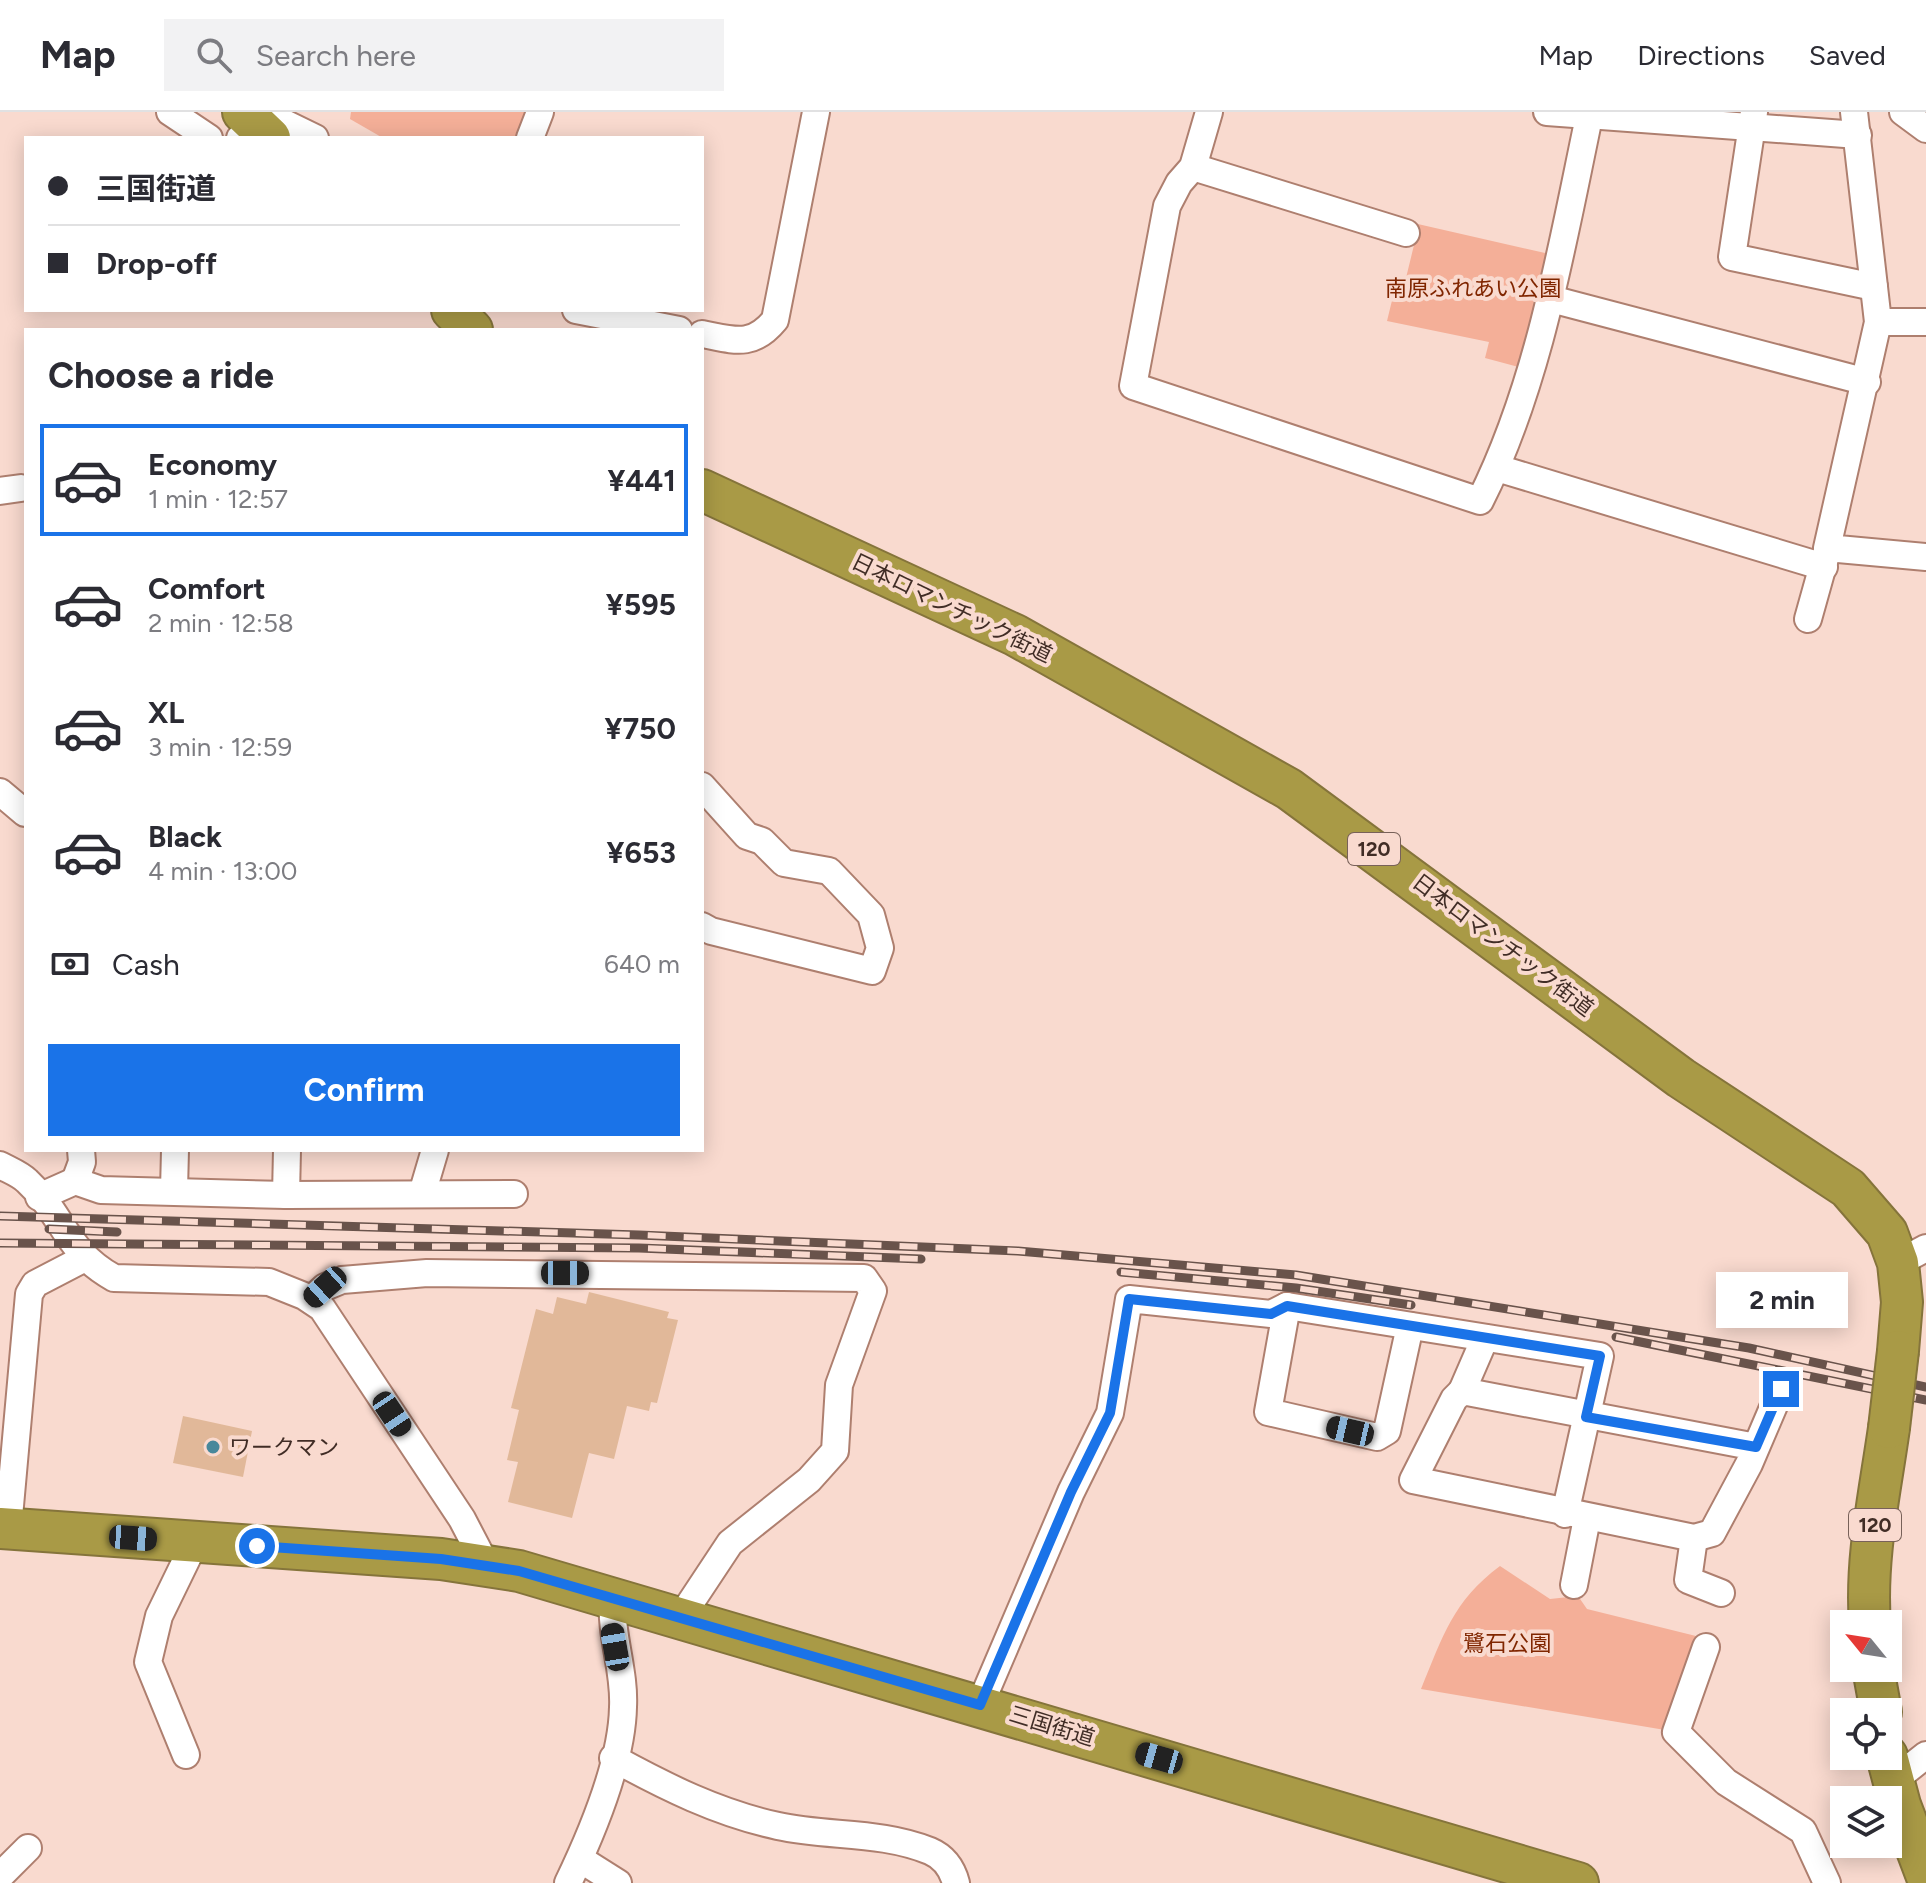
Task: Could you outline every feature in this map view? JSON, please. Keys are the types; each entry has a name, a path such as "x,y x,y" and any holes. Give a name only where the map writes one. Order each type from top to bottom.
{"highway":[{"path":"454,312 470,328"},
{"name":"日本ロマンチック街道","path":"704,491 1015,635 1289,789 1681,1078 1848,1188 1887,1233 1912,1256 1902,1302 1889,1428 1874,1530 1869,1610"},
{"name":"三国街道","path":"4,1528 486,1565 681,1617 1578,1883"},
{"path":"1890,1770 1926,1874"}],"street":[{"path":"170,112 206,136"},
{"path":"531,136 540,112"},
{"path":"704,334 746,339 762,336 775,320 816,112"},
{"path":"1209,112 1193,167 1179,183 1167,206 1133,386 1480,501 1497,468 1551,299 1589,117"},
{"path":"1547,112 1589,117 1856,124 1878,322 1826,558 1808,619"},
{"path":"1903,112 1926,129"},
{"path":"252,128 270,116 280,118 312,136"},
{"path":"1752,120 1732,257 1874,287"},
{"path":"1193,167 1406,233"},
{"path":"1551,299 1867,382"},
{"path":"586,312 669,328"},
{"path":"1878,322 1926,322"},
{"path":"1497,468 1826,558 1926,557"},
{"path":"704,788 747,836 762,841 784,863 829,871 871,915 880,948 872,971 704,927"},
{"path":"0,792 17,812"},
{"path":"75,1181 82,1162 81,1152"},
{"path":"174,1190 175,1152"},
{"path":"286,1195 287,1152"},
{"path":"422,1194 434,1152"},
{"path":"0,1165 27,1181 85,1258 114,1278 269,1282 322,1308 462,1519 486,1565"},
{"path":"39,1197 75,1181 101,1190 286,1195 514,1194"},
{"path":"4,1528 29,1294 35,1284 85,1258"},
{"path":"311,1300 325,1287 342,1280 427,1273 864,1278 873,1291 839,1385 835,1451 809,1480 730,1543 681,1617"},
{"path":"980,1705 1071,1492 1110,1413 1129,1299 1271,1314 1287,1306 1600,1356 1586,1417 1576,1516 1574,1585"},
{"path":"1287,1306 1268,1412 1377,1437 1387,1431 1410,1326"},
{"path":"1485,1338 1462,1391 1454,1399 1413,1480 1694,1538 1712,1533 1756,1447 1781,1389"},
{"path":"1462,1391 1756,1447"},
{"path":"1694,1538 1688,1580 1721,1593"},
{"path":"186,1755 148,1662 159,1616 195,1542"},
{"path":"613,1598 611,1623 623,1708 613,1758 574,1871 618,1883"},
{"path":"1706,1647 1676,1732 1726,1782 1803,1831 1827,1883"},
{"path":"1902,1764 1926,1755"},
{"path":"613,1758 681,1795 725,1812 811,1832 881,1837 930,1851 950,1866 956,1883"},
{"path":"0,1876 18,1849"}],"green space":[{"path":"351,112 535,112 526,136 380,136 350,119"},
{"name":"南原ふれあい公園","path":"1409,222 1554,255 1526,369 1485,358 1489,342 1387,321 1397,280 1405,282 1415,241"},
{"name":"鷺石公園","path":"1500,1566 1550,1599 1578,1596 1587,1609 1708,1639 1671,1731 1421,1689 1443,1636 1460,1606"}],"building":[{"path":"589,1292 669,1312 667,1318 678,1320 657,1403 651,1402 649,1411 627,1406 614,1459 589,1453 572,1518 508,1502 518,1462 507,1460 519,1410 511,1408 536,1309 553,1314 557,1297 586,1304"},
{"name":"ワークマン","path":"183,1416 252,1431 243,1477 173,1463"}],"railway":[{"path":"0,1216 639,1235 1018,1251 1296,1275 1749,1348 1926,1387"},
{"path":"49,1229 117,1232"},
{"path":"0,1243 639,1248 921,1259"},
{"path":"1121,1272 1296,1288 1411,1305"},
{"path":"1616,1337 1926,1400"}],"place":[{"name":"ワークマン","path":"213,1447"}],"route":[{"path":"257,1546 441,1559 519,1571 980,1705 1071,1492 1110,1413 1129,1299 1271,1314 1287,1306 1600,1356 1586,1417 1756,1447 1781,1389"}]}
